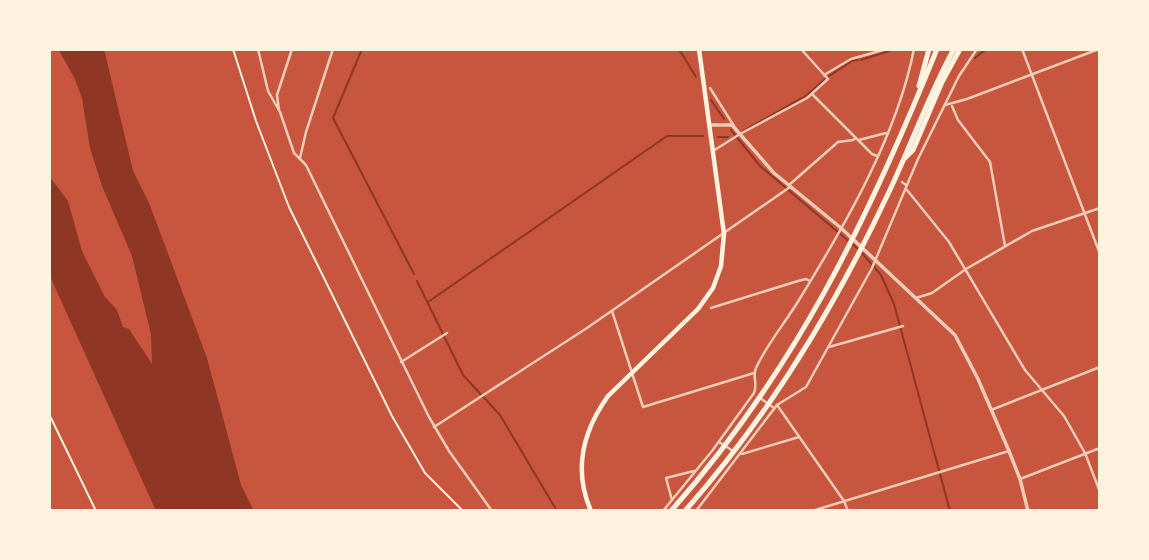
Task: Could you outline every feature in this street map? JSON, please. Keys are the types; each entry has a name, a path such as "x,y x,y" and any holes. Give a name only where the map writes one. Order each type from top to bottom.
{"highway":[{"path":"912,113 929,49"},
{"path":"670,508 722,450 802,334 857,234 912,113 937,49"},
{"path":"685,511 744,437 817,328 865,241 954,49"},
{"path":"903,160 913,150 942,82 960,49"}],"main road":[{"path":"591,511 582,475 585,440 597,412 608,396 685,323 705,300 713,288 721,266 724,234 699,49"}],"street":[{"path":"258,49 268,91 280,112 295,153 300,158 434,427 492,511"},
{"path":"280,112 277,95 292,49"},
{"path":"300,158 332,49"},
{"path":"712,151 812,94 828,79 801,49"},
{"path":"824,75 851,59 887,49"},
{"path":"612,311 643,407 754,373 839,231 877,156 906,84 914,49"},
{"path":"696,511 776,407 806,387 872,268 918,159 959,76 977,49"},
{"path":"1022,49 1100,254"},
{"path":"944,105 952,105 1099,49"},
{"path":"710,88 736,129 761,160 955,335 1009,451 1028,511"},
{"path":"812,94 877,156"},
{"path":"952,105 958,120 990,162 1005,246"},
{"path":"709,125 728,124 736,129"},
{"path":"434,427 612,311 785,192 838,142 887,133"},
{"path":"875,160 883,164"},
{"path":"902,182 943,234 1026,370 1064,416 1085,453 1100,492"},
{"path":"916,298 932,293 966,269 1032,231 1100,208"},
{"path":"711,308 798,281 810,281"},
{"path":"829,347 903,326"},
{"path":"401,362 447,333"},
{"path":"991,410 1100,367"},
{"path":"663,511 670,508 673,500 754,393 754,373"},
{"path":"754,393 776,407 844,501 848,511"},
{"path":"719,442 740,455 799,437"},
{"path":"1020,479 1100,448"},
{"path":"812,511 1009,451"},
{"path":"673,500 666,478 696,471"},
{"path":"670,508 677,511"}],"path":[{"path":"233,49 256,121 289,207 392,416 425,473 463,511"},
{"path":"49,414 96,511"}],"shaded area":[{"path":"58,49 104,49 133,171 149,203 207,358 241,485 254,511 156,511 49,274 49,176 68,201 82,251 105,297 117,310 123,327 129,329 152,364 151,334 132,256 102,186 90,148 82,98"}],"waterway":[{"path":"362,49 333,118 414,274"},
{"path":"679,49 696,77"},
{"path":"861,60 895,49"},
{"path":"975,58 986,49"},
{"path":"829,76 858,60"},
{"path":"743,131 807,95 825,79"},
{"path":"711,100 724,119"},
{"path":"731,130 760,166 858,249"},
{"path":"428,302 667,136 703,136"},
{"path":"718,137 728,137"},
{"path":"862,253 881,275 894,304 950,511"},
{"path":"417,281 463,375 500,415 557,511"}]}
